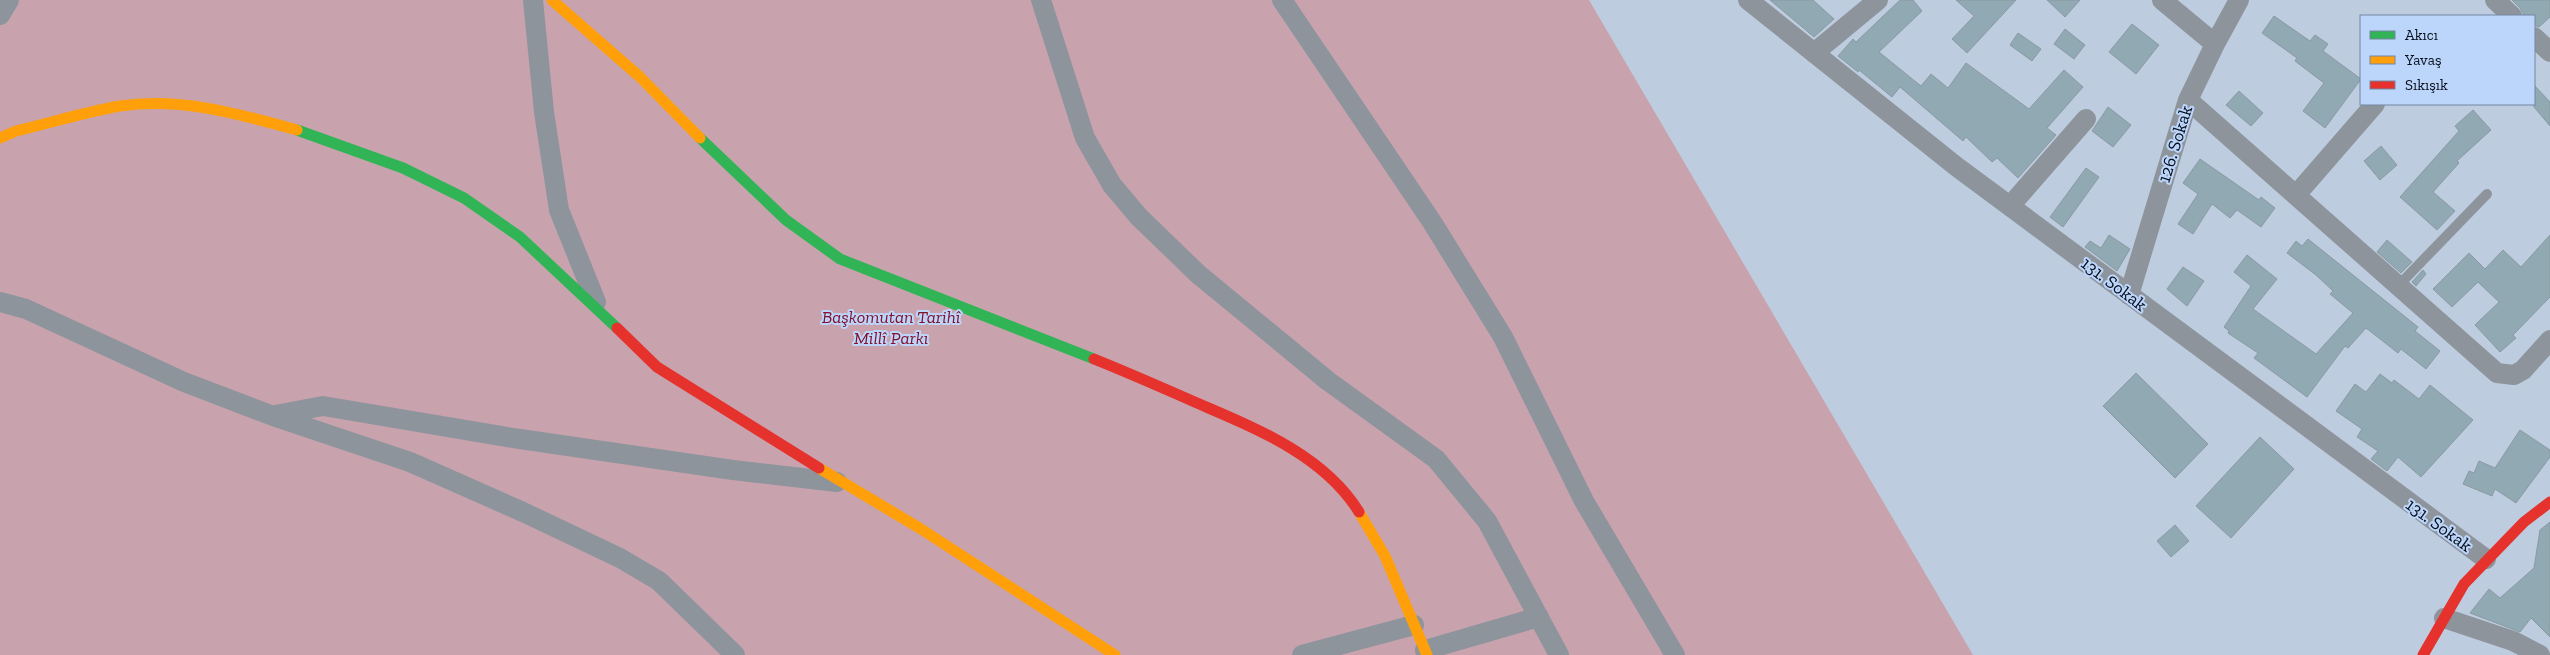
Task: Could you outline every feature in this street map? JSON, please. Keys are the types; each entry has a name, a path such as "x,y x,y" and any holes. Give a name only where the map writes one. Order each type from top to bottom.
{"street":[{"path":"0,15 9,0"},
{"path":"533,0 544,112 559,210 600,311"},
{"path":"552,0 640,77 730,169 786,220 840,259 986,315 1207,407 1280,443 1317,466 1351,500 1385,556 1426,652 1539,617"},
{"path":"1041,0 1085,138 1112,185 1139,216 1198,274 1328,381 1436,459 1488,521 1558,655"},
{"path":"1282,0 1432,222 1503,337 1584,501 1675,655"},
{"name":"131. Sokak","path":"1748,0 2010,206 2486,559"},
{"path":"1814,52 1878,0"},
{"path":"2162,0 2215,44"},
{"name":"126. Sokak","path":"2129,295 2188,100 2239,0"},
{"path":"2495,0 2511,15"},
{"path":"2535,38 2550,52"},
{"path":"2188,100 2397,287 2498,372 2505,375 2514,375 2523,370 2550,340"},
{"path":"0,138 16,131 121,106 180,104 221,109 302,130 403,168 464,198 520,237 658,367 841,482 922,529 1115,655"},
{"path":"2296,195 2374,105"},
{"path":"2010,206 2086,119"},
{"path":"0,302 26,309 184,382 273,416 410,462 524,512 620,558 659,580 735,655"},
{"path":"273,416 322,406 513,438 733,470 841,482"},
{"path":"2423,655 2464,584 2486,559 2524,522 2550,502"},
{"path":"2444,618 2541,651"},
{"path":"1302,655 1414,624"},
{"path":"2412,655 2434,636"}],"lane":[{"path":"2397,287 2487,194"}],"green space":[{"name":"Başkomutan Tarihî Millî Parkı","path":"0,0 1589,0 1973,655 0,655"}],"building":[{"path":"1770,0 1813,0 1834,19 1814,37"},
{"path":"1900,0 1913,0 1922,11 1879,52 1921,86 1931,74 1948,88 1966,63 2029,109 2064,70 2083,87 2047,128 2056,135 2018,178 1997,158 1992,162 1966,137 1963,141 1900,87 1892,97 1859,70 1858,72 1838,56 1853,39 1856,42"},
{"path":"1956,0 2016,0 1967,53 1952,39 1974,16"},
{"path":"2047,0 2080,0 2065,17"},
{"path":"2512,0 2550,0 2550,17 2539,27 2535,25 2535,15 2524,15"},
{"path":"2274,16 2310,41 2315,35 2328,44 2323,51 2360,78 2325,128 2303,111 2324,83 2295,61 2297,58 2262,33"},
{"path":"2132,24 2159,45 2136,74 2109,52"},
{"path":"2065,29 2085,45 2074,59 2054,44"},
{"path":"2018,33 2041,49 2032,61 2010,45"},
{"path":"2535,86 2550,102 2550,126 2534,107"},
{"path":"2239,91 2263,113 2251,126 2226,105"},
{"path":"2108,107 2131,125 2113,147 2092,131"},
{"path":"2473,110 2491,130 2457,161 2459,163 2433,192 2455,211 2437,230 2400,197 2459,131 2455,126"},
{"path":"2381,146 2397,165 2380,180 2364,161"},
{"path":"2200,159 2259,200 2261,197 2275,208 2261,227 2237,210 2230,218 2212,204 2193,234 2178,224 2198,194 2183,183"},
{"path":"2086,168 2099,177 2063,227 2050,217"},
{"path":"2109,235 2130,249 2117,271 2085,247 2090,241 2101,248"},
{"path":"2550,235 2550,297 2513,335 2516,338 2500,352 2475,325 2499,302 2478,282 2452,307 2433,289 2469,253 2485,269 2503,250 2521,267"},
{"path":"2308,239 2418,327 2415,331 2440,351 2426,369 2401,349 2398,353 2366,328 2348,348 2345,346 2307,397 2254,358 2258,353 2228,333 2229,331 2224,327 2251,286 2234,272 2247,255 2277,279 2253,309 2316,354 2353,313 2330,294 2333,291 2316,275 2287,253 2296,241 2302,246"},
{"path":"2387,240 2412,262 2401,273 2377,252"},
{"path":"2183,267 2204,281 2187,306 2167,289"},
{"path":"2423,270 2426,274 2416,286 2412,282"},
{"path":"2136,373 2208,444 2175,478 2103,406"},
{"path":"2380,374 2392,383 2394,380 2419,399 2430,385 2473,420 2421,477 2398,457 2387,471 2371,459 2378,451 2357,437 2362,429 2336,411 2355,384 2366,392"},
{"path":"2520,430 2550,450 2550,457 2516,503 2495,489 2492,496 2463,484 2469,471 2474,473 2479,461 2495,468"},
{"path":"2260,437 2294,469 2231,538 2196,506"},
{"path":"2550,522 2550,637 2531,618 2520,632 2470,613 2489,589 2500,598 2534,568 2540,530"},
{"path":"2175,525 2189,541 2171,557 2157,541"}],"traffic: fast":[{"path":"297,130 403,168 464,198 520,237 617,328"},
{"path":"700,138 786,220 840,259 1094,359"}],"traffic: slow":[{"path":"552,0 640,77 700,138"},
{"path":"0,138 16,131 81,114 120,106 143,104 188,105 232,113 297,130"},
{"path":"819,468 921,529 1115,655"},
{"path":"1359,512 1385,556 1427,655"}],"traffic: jam":[{"path":"617,328 657,367 819,468"},
{"path":"1094,359 1265,433 1308,459 1327,474 1359,512"},
{"path":"2423,655 2464,584 2524,522 2550,502"}]}
